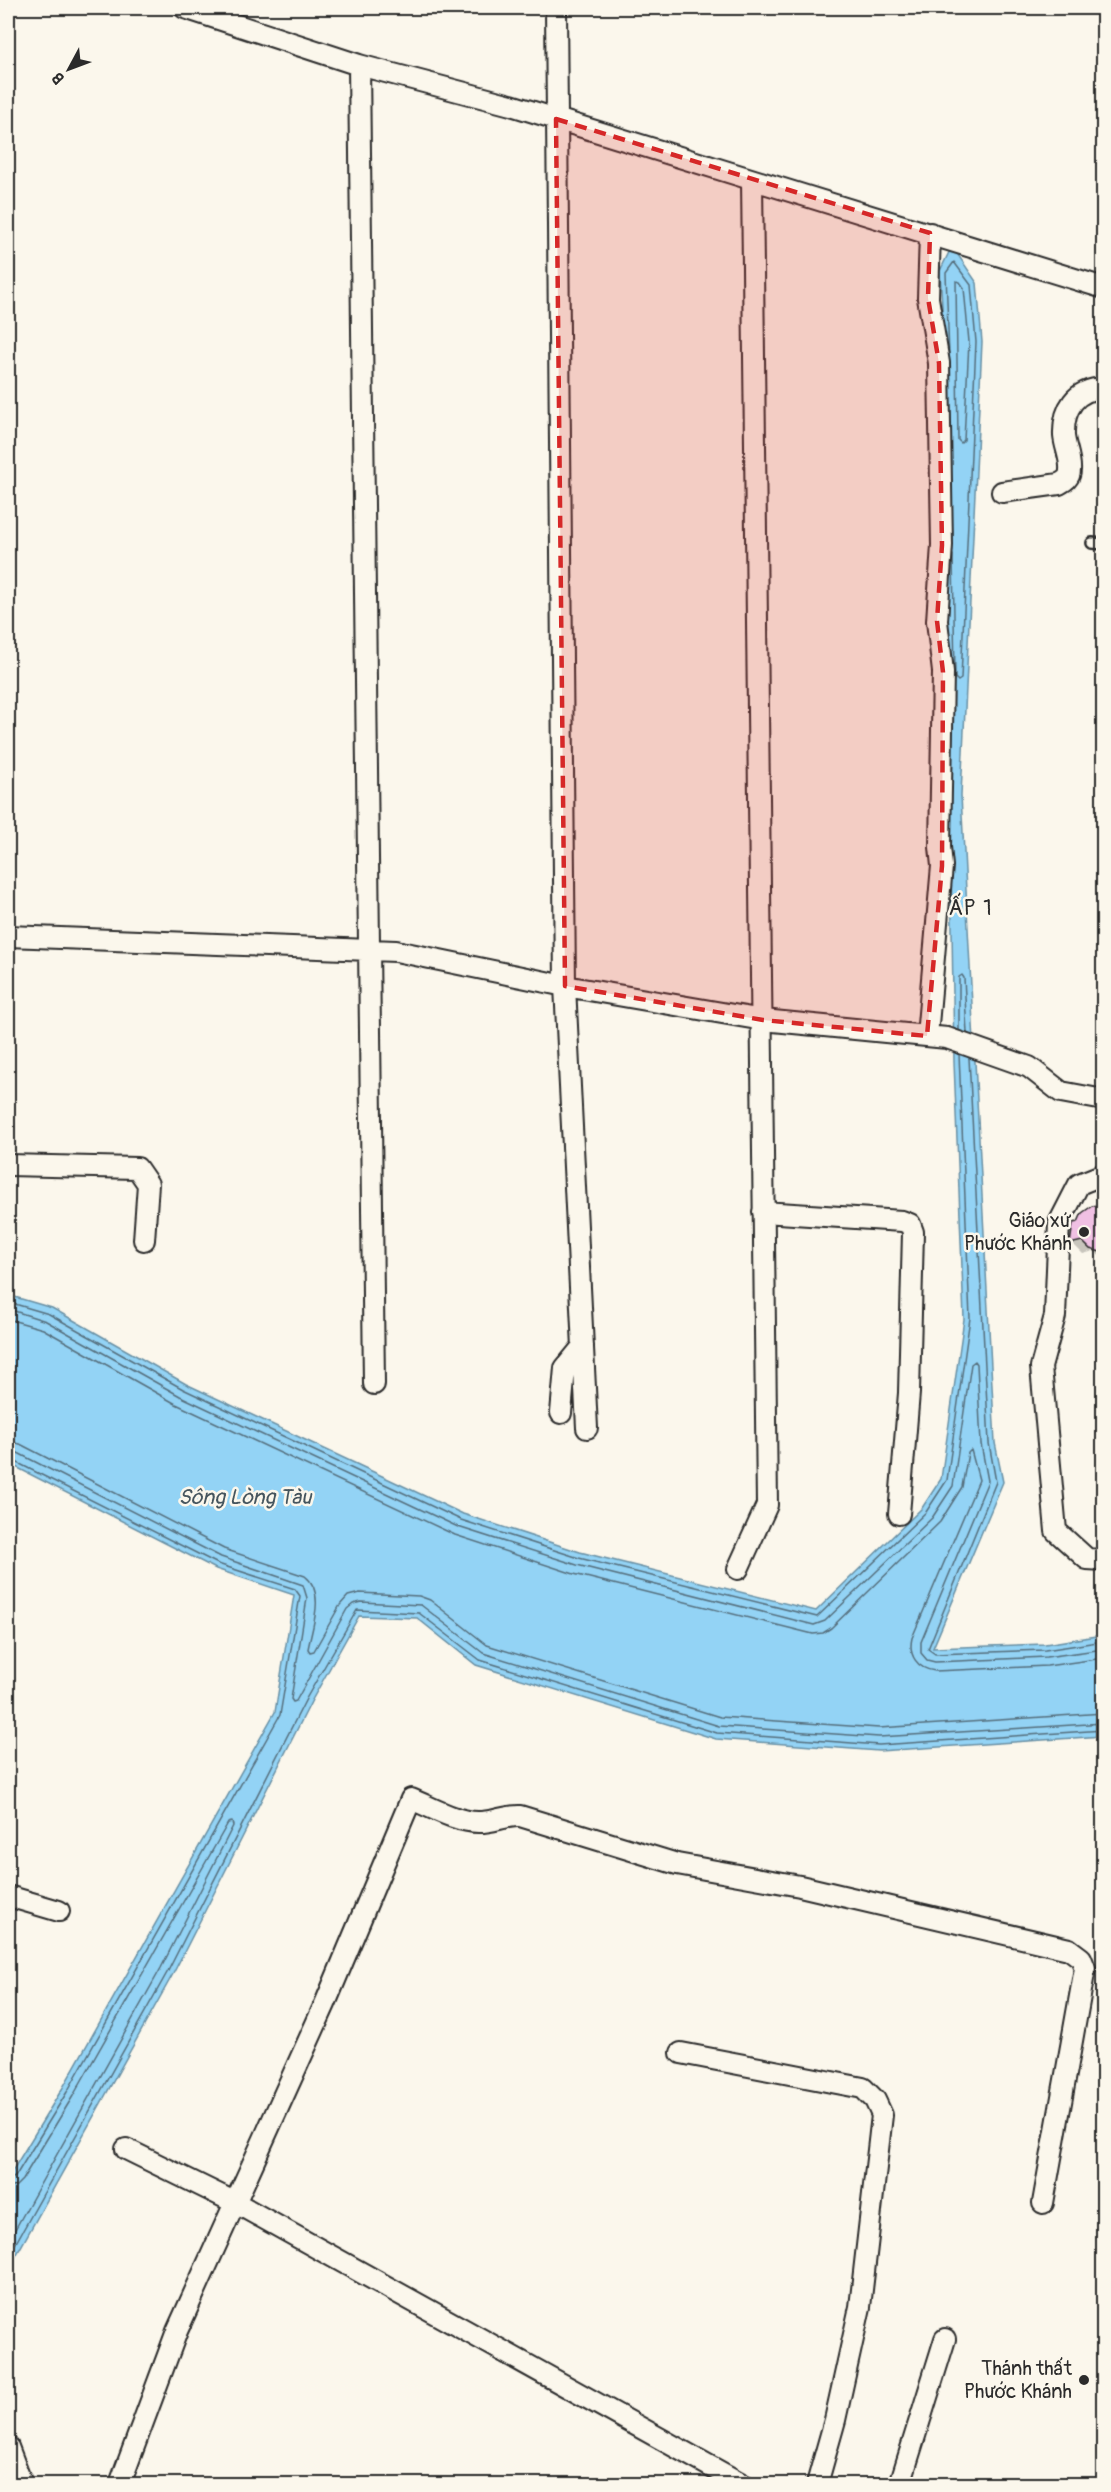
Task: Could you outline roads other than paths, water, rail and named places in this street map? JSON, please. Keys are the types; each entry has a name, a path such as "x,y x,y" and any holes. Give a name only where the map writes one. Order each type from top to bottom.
{"street":[{"path":"185,8 359,65 556,119 1104,288"},
{"path":"556,8 565,986 587,1428"},
{"path":"359,65 374,1384"},
{"path":"738,1569 767,1505 752,180"},
{"path":"927,1036 941,857 943,672 937,621 942,544 939,363 928,298 930,233"},
{"path":"1002,492 1059,484 1067,480 1070,471 1064,435 1068,407 1082,392 1091,388 1104,388"},
{"path":"8,936 369,950 428,957 565,986 763,1020 948,1038 1036,1071 1061,1092 1104,1100"},
{"path":"8,1165 137,1168 148,1184 144,1240"},
{"path":"1104,1174 1079,1184 1059,1223 1055,1316 1041,1368 1056,1532 1087,1559 1104,1560"},
{"path":"763,1212 902,1221 910,1224 913,1232 909,1393 899,1514"},
{"path":"561,1413 565,1368 583,1346"},
{"path":"120,2484 177,2331 325,2004 411,1799 465,1820 479,1823 507,1815 520,1816 677,1864 800,1886 1069,1948 1081,1958 1085,1968 1043,2203"},
{"path":"8,1896 59,1911"},
{"path":"681,2054 863,2088 875,2100 882,2115 860,2307 835,2420 817,2484"},
{"path":"126,2149 236,2203 742,2484"},
{"path":"900,2484 945,2339"},
{"path":"8,2451 22,2484"}],"lane":[{"path":"1092,543 1104,544"}],"water":[{"name":"Sông Lòng Tàu","path":"952,246 977,283 982,342 961,795 995,1443 1003,1482 933,1648 1045,1644 1103,1635 1103,1736 879,1751 716,1739 476,1665 417,1618 359,1616 312,1700 173,1974 8,2270 8,2178 62,2089 275,1712 294,1595 216,1569 8,1463 8,1295 52,1308 186,1384 463,1514 580,1552 816,1611 922,1508 941,1479 964,1319 954,1062 943,324 940,271"}],"place":[{"name":"Giáo xứ Phước Khánh","path":"1084,1232"},
{"name":"Thánh thất Phước Khánh","path":"1084,2380"}],"district":[{"name":"ẤP 1","path":"971,908"}]}
